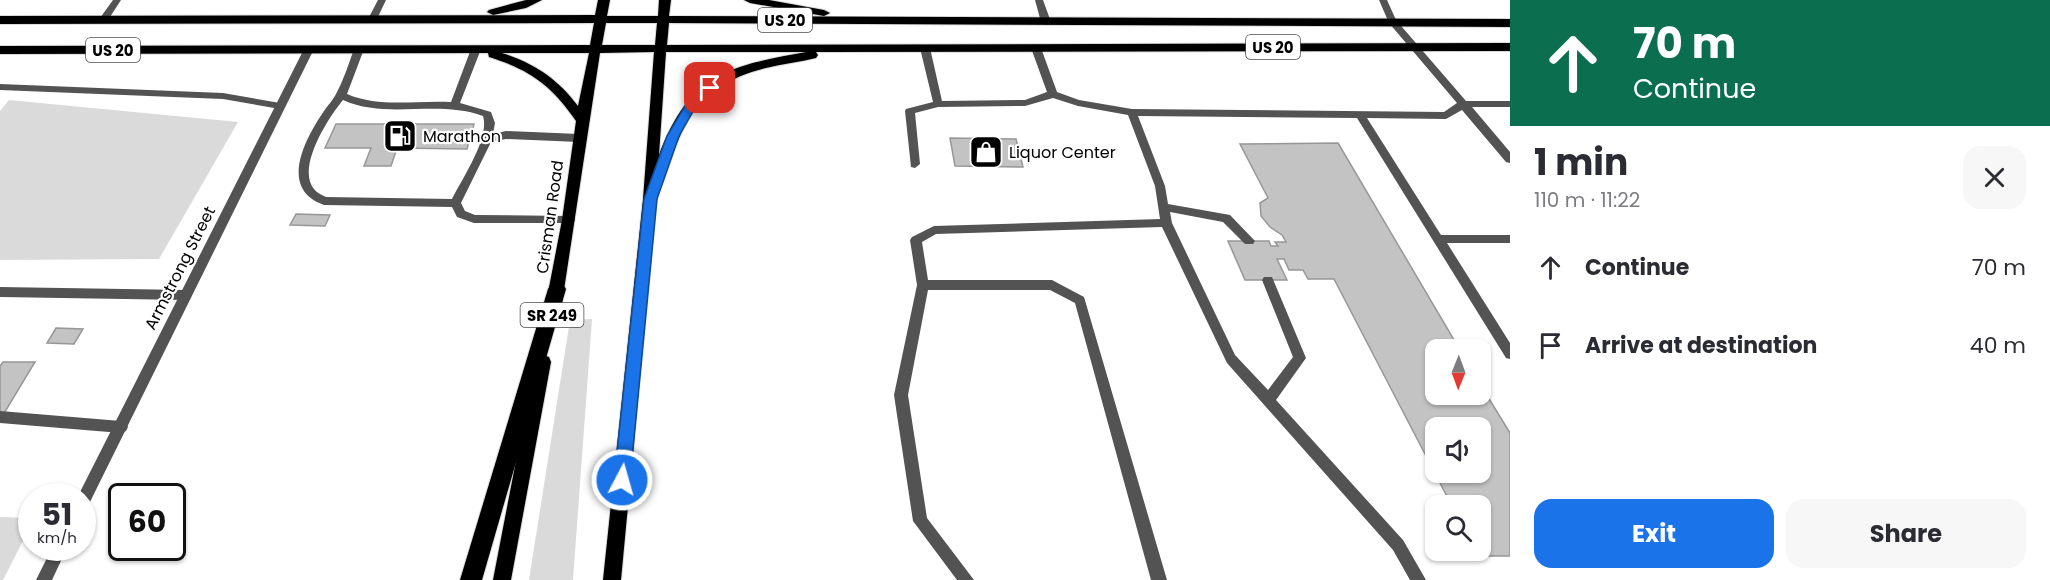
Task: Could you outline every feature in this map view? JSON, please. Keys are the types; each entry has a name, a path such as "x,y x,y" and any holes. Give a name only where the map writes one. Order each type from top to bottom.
{"highway":[{"path":"471,580 557,290"}],"main road":[{"path":"462,19 522,6 536,0"},
{"name":"Crisman Road","path":"502,580 557,290 569,220 579,138 604,0"},
{"path":"612,580 650,199 665,0"},
{"path":"750,0 850,17 908,22"},
{"name":"US 20","path":"0,20 105,18 663,19 908,22 1392,21 1510,23"},
{"name":"US 20","path":"0,50 1510,47"},
{"path":"650,199 673,136 695,99 726,77 770,62 850,48"},
{"path":"476,49 516,61 546,76 566,96 582,121"}],"street":[{"path":"105,18 117,0"},
{"path":"373,19 382,0"},
{"path":"1039,0 1046,22"},
{"path":"1383,0 1392,21 1510,159"},
{"path":"925,48 938,104"},
{"path":"1036,48 1053,94"},
{"name":"Armstrong Street","path":"92,483 309,49"},
{"path":"359,49 341,95 319,128 303,164 303,180 310,193 324,201 455,203"},
{"path":"454,106 476,49"},
{"path":"0,87 223,96 280,106"},
{"path":"915,164 910,111 938,104 1025,103 1053,94 1078,103 1132,112 1446,116 1463,104 1510,104"},
{"path":"341,95 362,104 454,106 487,114 490,123 487,140 455,203"},
{"path":"1132,112 1160,186 1166,224 1232,359 1398,545 1418,580"},
{"path":"1360,115 1440,239 1510,354"},
{"path":"487,140 506,135 579,138"},
{"path":"455,203 461,214 474,219 569,220"},
{"path":"1163,207 1226,218 1249,241"},
{"path":"966,580 920,521 901,395 923,285 916,240 934,230 1166,224"},
{"path":"1440,239 1510,239"},
{"path":"1268,280 1300,358 1268,399"},
{"path":"923,285 1052,285 1080,300 1159,580"},
{"path":"0,292 186,295"},
{"path":"0,417 42,418 73,425 120,427"},
{"path":"44,580 54,561"}],"shaded area":[{"path":"9,100 238,122 159,259 0,260 0,111"},
{"path":"592,319 573,580 529,580 570,320"},
{"path":"0,517 18,518 18,551 3,580 0,580"}],"building":[{"name":"Marathon","path":"336,124 474,124 467,149 397,148 391,166 364,166 371,148 325,148"},
{"name":"Liquor Center","path":"950,138 1016,139 1023,167 955,166"},
{"path":"1338,143 1454,339 1425,339 1425,405 1491,405 1491,402 1510,433 1510,556 1491,556 1491,495 1446,495 1440,483 1491,483 1491,417 1425,417 1425,454 1334,279 1308,279 1303,270 1289,270 1284,259 1277,259 1287,280 1245,280 1228,241 1269,241 1271,246 1278,246 1275,242 1286,242 1282,235 1270,227 1261,216 1260,203 1268,198 1240,144"},
{"path":"296,214 330,215 325,226 290,225"},
{"path":"56,328 83,329 74,344 47,343"},
{"path":"3,362 35,362 0,420 0,366"}],"place":[{"name":"Marathon","path":"400,136"},
{"name":"Liquor Center","path":"986,152"}],"route":[{"path":"622,480 650,199 673,136 695,99 710,88"}]}
